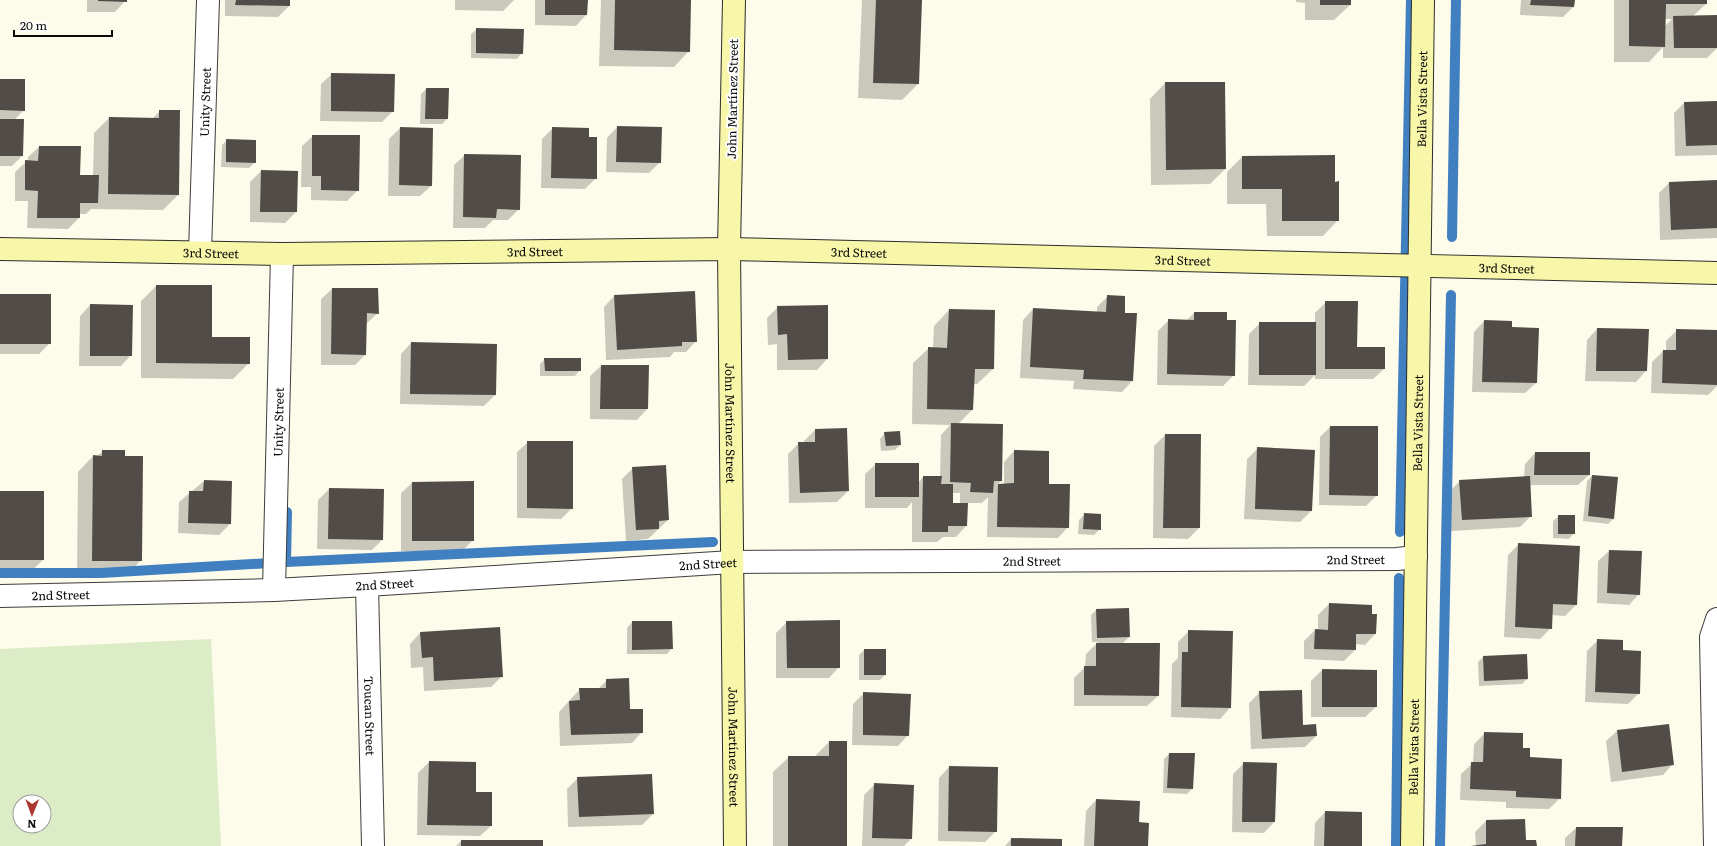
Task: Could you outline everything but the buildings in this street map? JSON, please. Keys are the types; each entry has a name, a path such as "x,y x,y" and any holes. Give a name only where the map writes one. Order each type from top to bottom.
{"street":[{"name":"Unity Street","path":"200,252 208,0"},
{"name":"John Martínez Street","path":"734,0 729,249 735,846"},
{"name":"Bella Vista Street","path":"1412,846 1423,0"},
{"name":"3rd Street","path":"0,249 282,254 729,249 1717,273"},
{"name":"Unity Street","path":"274,590 282,254"},
{"name":"2nd Street","path":"0,596 274,590 732,562 1389,559 1416,557"},
{"name":"Toucan Street","path":"367,585 373,846"},
{"path":"1715,846 1711,637 1717,619"}],"green space":[{"path":"211,639 221,846 0,846 0,649"}],"waterway":[{"path":"1400,532 1411,0"},
{"path":"1452,237 1456,0"},
{"path":"1440,846 1451,295"},
{"path":"286,562 287,512"},
{"path":"0,573 101,573 286,562 713,542"},
{"path":"1396,846 1399,578"}]}
